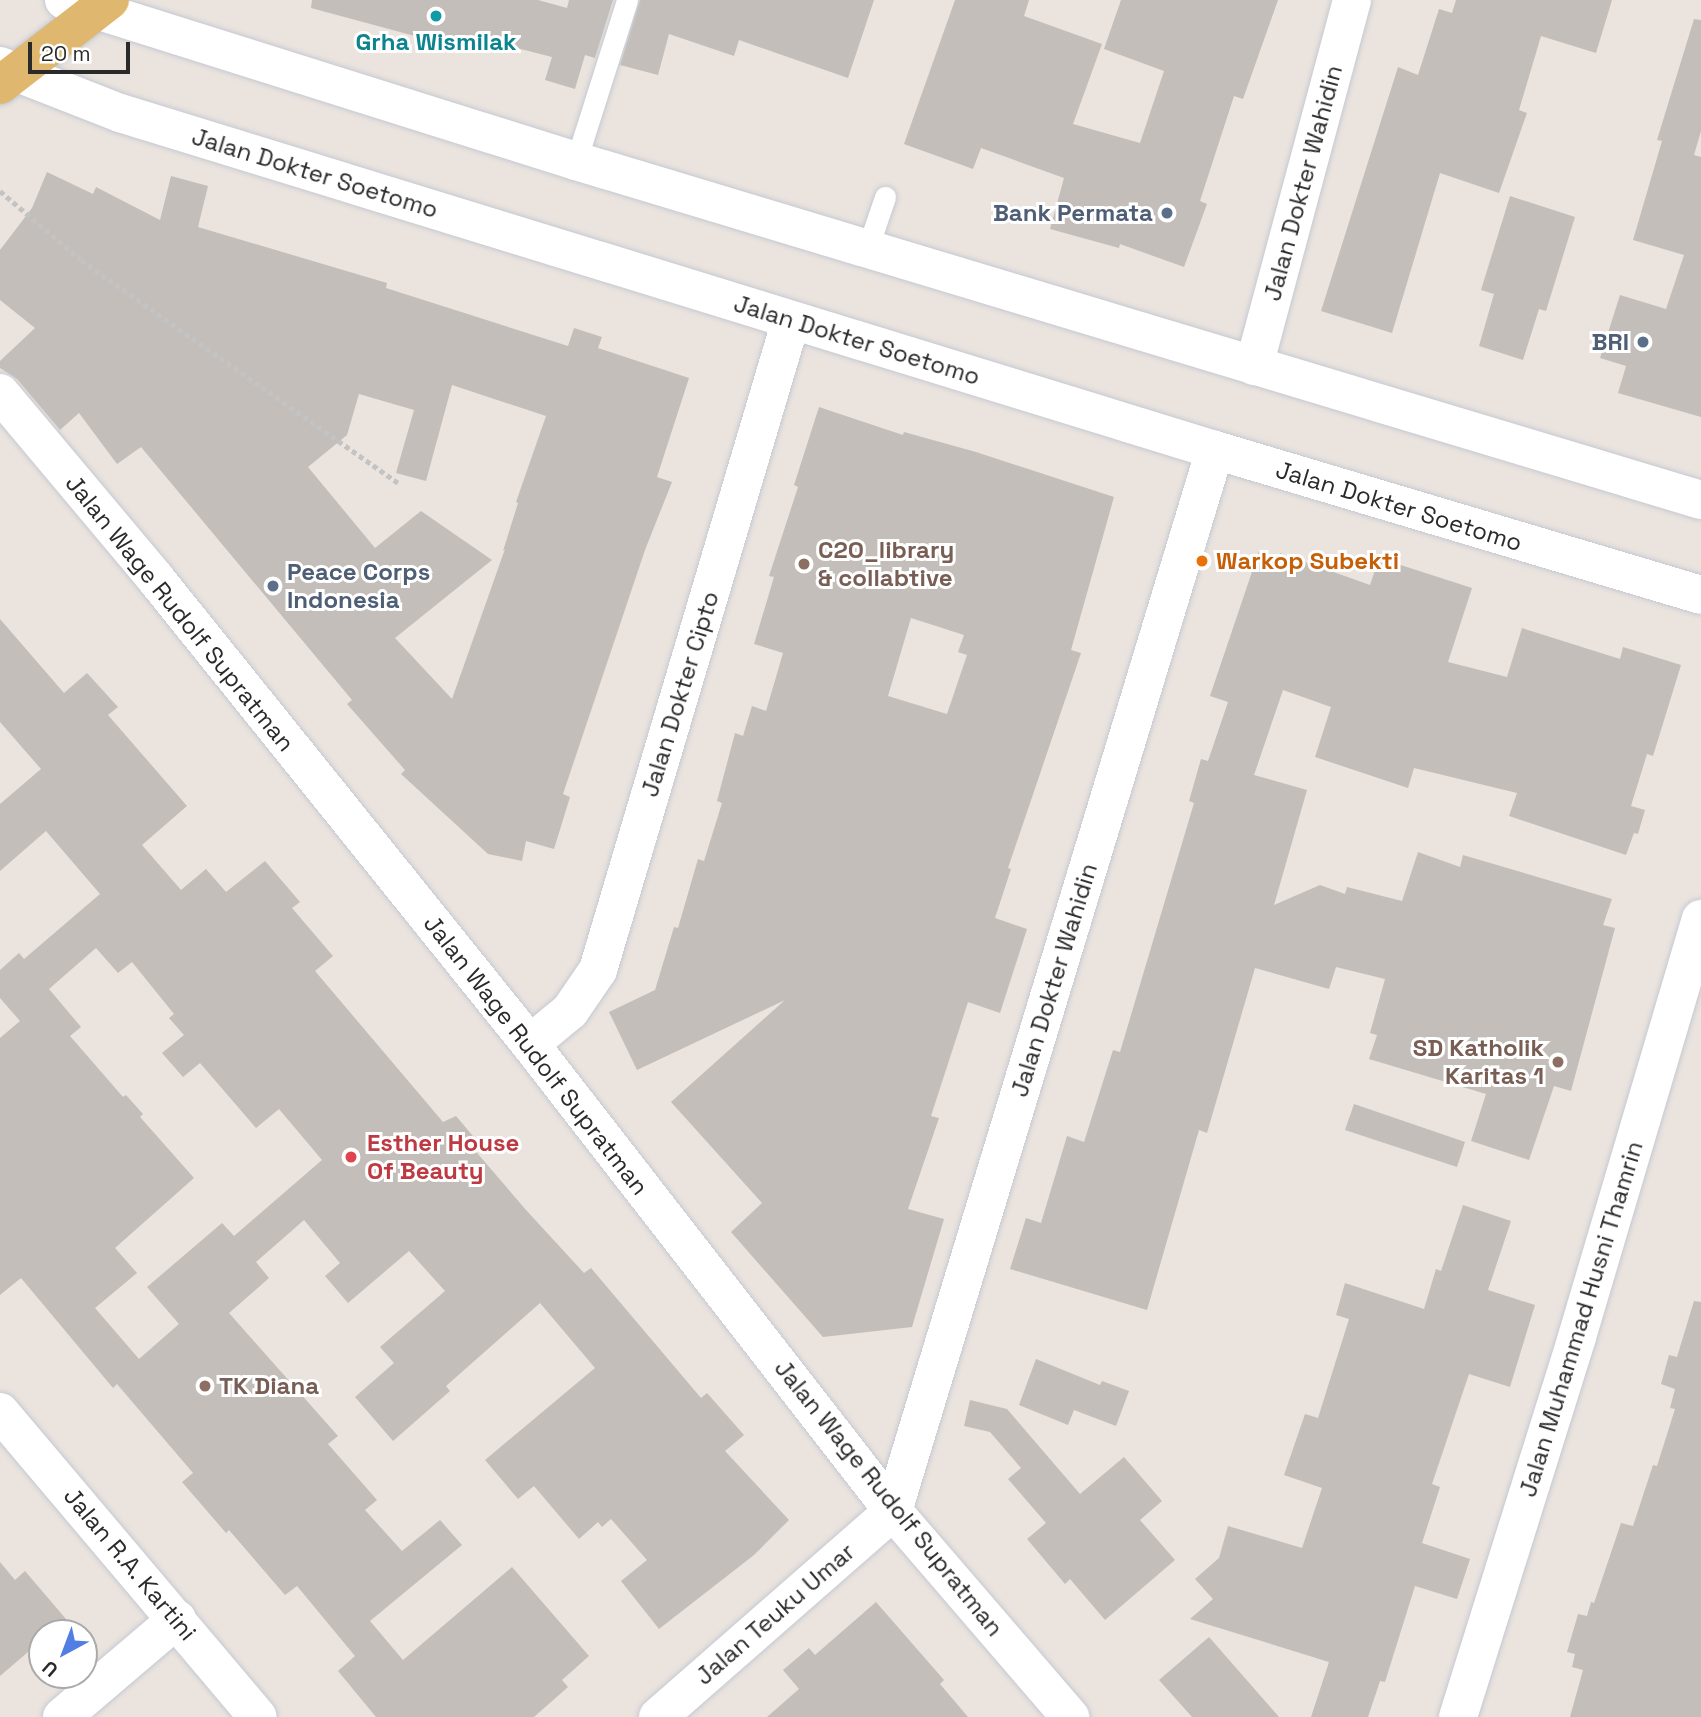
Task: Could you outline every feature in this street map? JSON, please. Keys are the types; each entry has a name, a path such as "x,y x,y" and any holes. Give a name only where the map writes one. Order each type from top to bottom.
{"main road":[{"path":"6,74 90,3"}],"street":[{"name":"Jalan Dokter Wahidin","path":"1254,366 1352,0"},
{"path":"90,3 576,161 1701,500"},
{"name":"Jalan Dokter Soetomo","path":"6,74 120,113 791,320 1701,595"},
{"name":"Jalan Dokter Cipto","path":"530,1044 570,1011 598,970 791,320"},
{"name":"Jalan Wage Rudolf Supratman","path":"0,393 155,578 530,1044 893,1511 1070,1717"},
{"name":"Jalan Dokter Wahidin","path":"893,1511 1215,450"},
{"name":"Jalan Muhammad Husni Thamrin","path":"1458,1717 1577,1337 1701,919"},
{"name":"Jalan R.A. Kartini","path":"0,1412 258,1717"},
{"name":"Jalan Teuku Umar","path":"658,1717 893,1511"},
{"path":"62,1717 177,1619"}],"lane":[{"path":"576,161 627,0"},
{"path":"868,247 885,197"}],"path":[{"path":"0,191 81,260 401,485"}],"building":[{"path":"312,0 538,0 567,8 569,0 613,0 595,58 585,55 575,89 545,80 552,57 466,35 463,49 311,8"},
{"path":"640,0 874,0 848,78 739,40 734,56 669,34 658,75 620,65"},
{"path":"955,0 1029,0 1024,16 1102,44 1073,124 1140,143 1164,71 1104,49 1121,0 1278,0 1243,99 1234,96 1200,201 1207,204 1184,267 1120,244 1119,248 1050,229 1064,178 981,148 973,169 904,144"},
{"path":"1456,0 1612,0 1596,53 1541,36 1519,110 1527,113 1499,193 1440,173 1392,333 1321,311 1398,67 1418,75 1439,9 1452,13"},
{"path":"1694,19 1701,20 1701,131 1694,155 1701,157 1701,417 1618,393 1626,366 1600,358 1620,295 1666,309 1684,255 1633,240 1662,141 1657,140"},
{"path":"47,172 93,194 96,187 160,220 171,176 208,186 198,227 387,283 386,288 568,346 574,328 602,337 598,348 689,378 657,477 672,482 645,550 563,794 570,797 554,849 526,841 522,861 488,854 401,774 405,770 347,704 352,700 141,447 117,464 79,413 60,430 17,379 0,368 0,361 35,328 0,300 0,250 32,208","holes":["452,385 546,416 516,502 518,503 503,551 505,549 452,699 395,638 492,560 421,511 375,548 308,467 347,435 359,394 414,410 396,473 426,481"]},
{"path":"1510,196 1575,217 1546,311 1539,309 1523,360 1479,346 1494,294 1481,290"},
{"path":"819,407 903,435 904,432 976,452 1114,497 1071,650 1081,653 1008,868 1011,869 995,918 1027,929 1000,1013 968,1002 931,1116 939,1118 908,1209 944,1219 912,1327 823,1337 731,1232 762,1203 671,1102 785,1000 637,1070 609,1012 655,990 674,927 678,928 698,859 704,861 722,803 717,801 735,733 743,736 752,706 766,711 783,653 754,644 774,577 769,576 798,487 794,485","holes":["911,618 964,635 958,652 967,655 947,714 888,696"]},
{"path":"1259,551 1279,558 1280,553 1370,585 1379,558 1472,588 1448,662 1507,677 1522,628 1620,659 1623,647 1681,665 1653,756 1647,754 1631,806 1645,810 1638,834 1634,833 1626,855 1509,816 1517,793 1414,768 1408,788 1315,757 1331,707 1283,690 1254,775 1307,790 1274,905 1320,885 1345,894 1347,887 1402,901 1418,852 1460,867 1463,855 1612,899 1603,925 1615,928 1571,1091 1554,1086 1529,1160 1471,1141 1486,1094 1369,1059 1377,1035 1370,1033 1385,979 1336,967 1329,989 1255,968 1207,1133 1199,1130 1147,1310 1010,1269 1026,1218 1041,1223 1067,1136 1084,1142 1113,1050 1120,1052 1194,803 1189,801 1201,759 1208,761 1228,702 1210,696"},
{"path":"0,619 64,693 87,673 118,707 108,715 187,806 142,845 181,890 206,869 226,892 265,861 300,902 292,908 333,956 315,971 443,1122 456,1116 478,1142 472,1147 526,1210 584,1273 591,1268 701,1398 707,1393 744,1435 725,1451 789,1520 754,1555 659,1629 621,1581 647,1560 611,1519 602,1527 598,1522 579,1539 534,1486 518,1499 485,1460 595,1368 540,1303 446,1386 450,1391 393,1441 355,1397 394,1363 380,1347 445,1291 409,1251 348,1303 325,1276 340,1263 304,1220 256,1262 269,1278 229,1313 338,1436 328,1444 377,1500 365,1510 402,1551 440,1520 462,1545 370,1621 403,1660 512,1567 589,1656 562,1680 568,1687 534,1717 376,1717 338,1671 355,1656 297,1586 285,1595 229,1530 226,1533 182,1482 193,1473 117,1384 113,1388 21,1278 0,1295 0,1038 20,1021 0,998 0,970 19,953 24,959 100,894 46,831 0,871 0,804 41,769 0,722","holes":["96,948 118,973 132,962 174,1014 169,1018 184,1035 162,1053 183,1077 200,1063 256,1128 279,1109 322,1160 234,1236 222,1223 147,1287 179,1324 139,1359 95,1308 137,1273 115,1248 194,1178 140,1117 143,1114 126,1095 123,1097 70,1036 81,1027 49,989"]},
{"path":"1354,1104 1465,1142 1457,1167 1345,1130"},
{"path":"1463,1205 1511,1221 1488,1290 1535,1305 1510,1387 1469,1374 1432,1484 1440,1487 1422,1543 1470,1559 1457,1599 1415,1586 1385,1682 1380,1681 1368,1717 1311,1717 1329,1662 1190,1619 1213,1599 1195,1579 1219,1558 1228,1526 1302,1548 1322,1488 1284,1475 1305,1414 1318,1418 1349,1319 1336,1315 1345,1283 1424,1309 1436,1269 1441,1271"},
{"path":"1694,1301 1701,1302 1701,1717 1570,1717 1583,1670 1572,1667 1575,1654 1567,1652 1578,1614 1587,1616 1591,1602 1594,1603 1621,1523 1633,1526 1653,1465 1657,1466 1675,1409 1670,1408 1675,1389 1661,1384 1669,1355 1677,1357"},
{"path":"1036,1359 1100,1385 1102,1381 1129,1391 1116,1426 1074,1410 1068,1425 1019,1405"},
{"path":"970,1400 1007,1409 1080,1494 1124,1457 1162,1501 1140,1520 1175,1560 1105,1620 1070,1579 1065,1584 1027,1539 1046,1523 1008,1479 1021,1468 990,1432 964,1426"},
{"path":"0,1562 15,1580 25,1571 66,1619 28,1619 28,1652 0,1676"},
{"path":"876,1602 944,1680 940,1684 968,1717 767,1717 799,1689 783,1670 809,1648 815,1655"},
{"path":"1209,1637 1279,1717 1192,1717 1159,1680"}],"place":[{"name":"Grha Wismilak","path":"436,16"},
{"name":"Bank Permata","path":"1167,213"},
{"name":"BRI","path":"1643,342"},
{"name":"Warkop Subekti","path":"1202,561"},
{"name":"C2O_library & collabtive","path":"804,564"},
{"name":"Peace Corps Indonesia","path":"273,586"},
{"name":"SD Katholik Karitas 1","path":"1558,1062"},
{"name":"Esther House Of Beauty","path":"351,1157"},
{"name":"TK Diana","path":"205,1386"}]}
